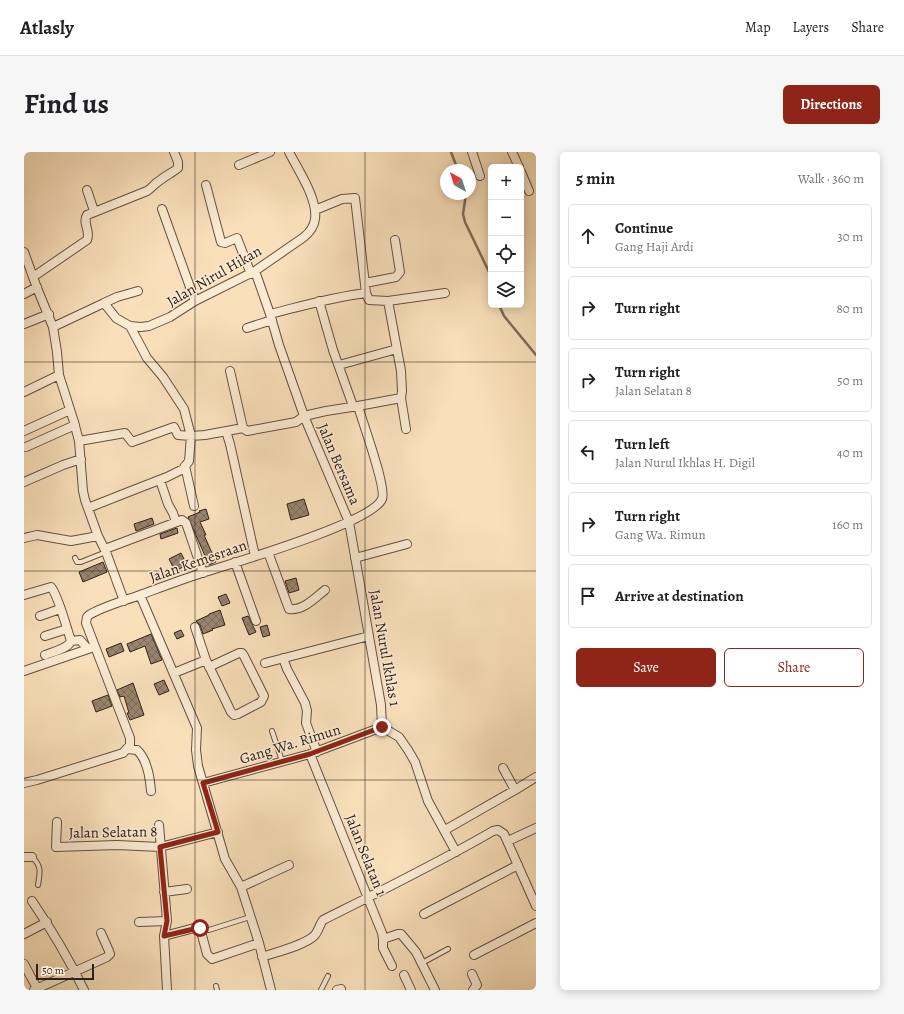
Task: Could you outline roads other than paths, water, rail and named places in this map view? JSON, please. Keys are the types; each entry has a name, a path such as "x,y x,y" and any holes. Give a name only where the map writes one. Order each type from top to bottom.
{"street":[{"path":"33,277 87,240 89,234 85,217 94,211 153,188 156,182 178,168 178,162 174,152"},
{"path":"239,165 270,152"},
{"path":"289,152 310,195 315,210 337,201 355,198 366,293 369,300 388,301 445,293"},
{"path":"472,152 480,176"},
{"path":"512,152 518,164"},
{"path":"524,179 529,191"},
{"name":"Jalan Bersama","path":"206,185 221,242 225,243 237,238 253,273 271,317 278,345 304,416 349,522"},
{"path":"87,190 94,211"},
{"path":"162,209 196,301"},
{"name":"Jalan Nirul Hikan","path":"130,326 141,327 158,323 196,301 253,273 310,232 315,220 315,210"},
{"path":"366,283 399,274 400,272 395,240"},
{"path":"24,252 53,327 58,352 59,375 79,441 83,491 98,536 106,551 124,601"},
{"path":"24,294 37,287"},
{"path":"53,327 118,297 138,291"},
{"path":"246,328 271,317 320,301 366,293"},
{"path":"320,301 333,350 356,406"},
{"path":"388,301 400,371 402,391 401,398 406,429"},
{"path":"88,508 176,473 185,466 189,460 191,436 184,409 163,377 147,358 130,326 116,318 104,303"},
{"path":"24,324 49,314"},
{"path":"339,365 396,349"},
{"path":"230,371 243,428"},
{"path":"24,392 59,375"},
{"path":"79,441 125,433 132,442 174,427 178,435 191,436 243,428 247,431 296,422 304,416 401,398"},
{"name":"Jalan Kemesraan","path":"91,648 86,617 92,613 203,573 268,552 349,522 375,508 383,498 383,490 377,467 356,406"},
{"path":"24,431 70,410"},
{"path":"26,447 75,425"},
{"path":"226,431 255,556"},
{"path":"24,482 63,464 81,459"},
{"path":"185,466 194,506"},
{"path":"160,480 168,504 179,521"},
{"path":"106,551 179,521 186,523 203,573"},
{"name":"Jalan Nurul Ikhlas 1","path":"349,522 381,705 382,727 399,737 408,750 421,777 428,801 456,852"},
{"path":"24,538 37,536 71,541 98,536"},
{"path":"356,558 407,544"},
{"path":"268,552 289,609 294,609 309,603 324,590"},
{"path":"235,562 256,620"},
{"path":"24,595 51,587 53,588 71,641 70,645 45,655"},
{"path":"140,595 197,728 196,755 203,783 225,859 241,887 259,943 271,990"},
{"path":"40,616 60,609"},
{"path":"174,673 207,663 239,653 242,653 264,696 263,699 261,702 238,714 234,715 231,712 207,663 195,627"},
{"path":"45,636 67,629"},
{"path":"265,663 369,636"},
{"path":"24,783 68,771 123,753 130,745 130,738 91,648 80,640 71,641"},
{"path":"24,671 91,648"},
{"name":"Jalan Selatan 1","path":"283,658 306,706 306,723 314,753 383,939 383,948 392,966"},
{"name":"Gang Wa. Rimun","path":"203,783 314,753 382,727"},
{"path":"127,749 137,750 143,757 151,783 151,791"},
{"path":"503,768 515,790"},
{"path":"444,830 536,777"},
{"name":"Jalan Selatan 8","path":"57,822 56,847 117,845 160,847 218,832"},
{"path":"159,825 167,921 164,936 167,990"},
{"path":"508,841 536,828"},
{"path":"262,957 308,940 317,932 320,923 323,920 368,899 456,852 493,830 501,831 508,841 518,865 533,888 536,906"},
{"path":"241,887 289,865"},
{"path":"424,914 518,865"},
{"path":"164,892 187,889"},
{"path":"32,900 47,922 75,970 84,990"},
{"path":"139,922 167,921"},
{"path":"24,934 47,922"},
{"path":"474,955 536,923"},
{"path":"164,936 200,928 207,954 212,959 259,943"},
{"path":"24,964 36,989 75,970 107,957 110,954 101,933"},
{"path":"383,939 401,934 416,952 435,990"},
{"path":"472,974 478,985 473,990"},
{"path":"404,975 411,990"}],"lane":[{"path":"75,558 77,562 81,562 106,551"},
{"path":"272,731 282,762"},
{"path":"28,857 37,862 40,868 38,885"},
{"path":"209,930 250,917"},
{"path":"422,963 448,949"},
{"path":"321,990 328,976"}],"waterway":[{"path":"451,152 456,164"},
{"path":"465,200 463,214 465,222 489,272"},
{"path":"500,308 504,316 536,355"}]}
